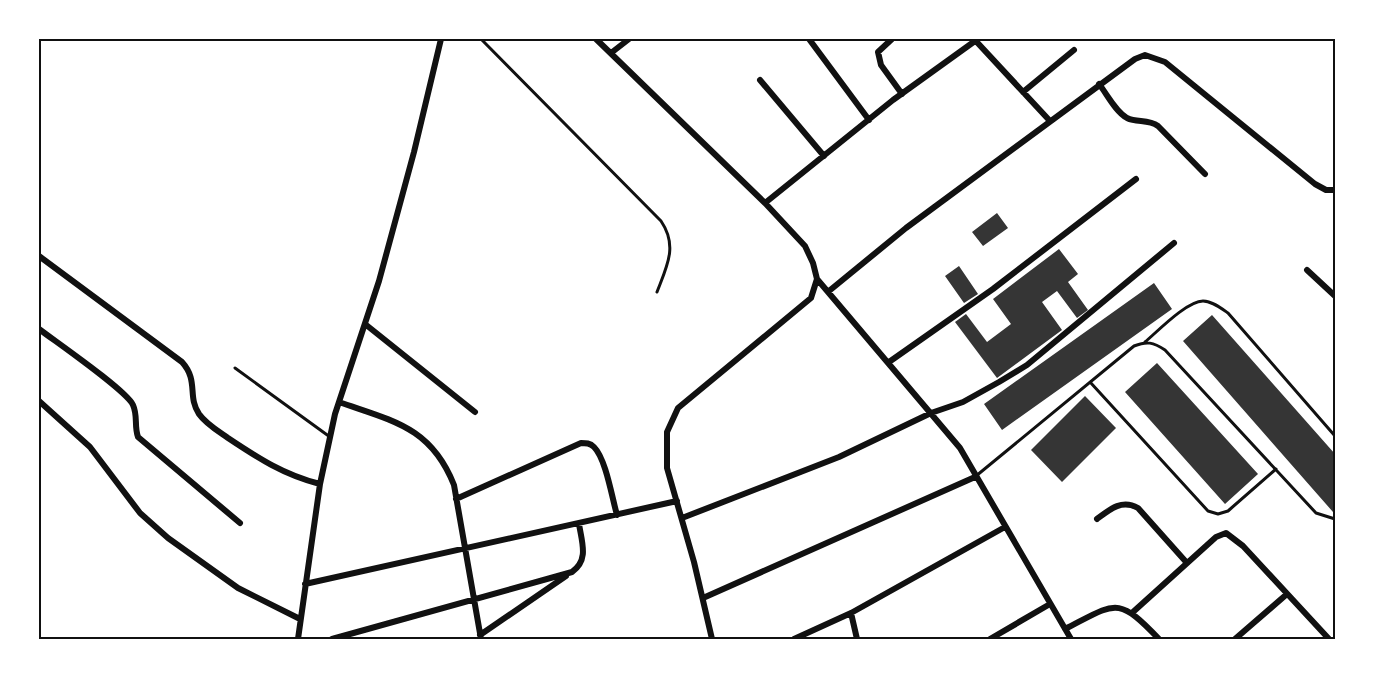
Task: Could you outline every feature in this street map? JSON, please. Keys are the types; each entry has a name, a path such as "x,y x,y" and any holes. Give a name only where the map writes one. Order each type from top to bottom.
{"street":[{"path":"298,639 320,484 330,437 411,163 441,39"},
{"path":"597,39 765,203 805,246 817,279 960,448 1071,639"},
{"path":"611,53 628,39"},
{"path":"809,39 869,120"},
{"path":"892,39 878,52 878,60 902,94"},
{"path":"765,203 974,40 1050,121"},
{"path":"1023,92 1074,50"},
{"path":"829,291 870,256 1099,84 1135,59 1145,55 1165,62 1315,184 1326,190 1335,190"},
{"path":"760,80 824,156"},
{"path":"1099,84 1127,118 1150,121 1158,126 1204,174"},
{"path":"889,362 993,289 1136,179"},
{"path":"682,518 781,482 931,413 963,402 1027,365 1174,243"},
{"path":"39,256 182,362 194,380 194,402 199,414 209,424 278,470 320,484"},
{"path":"1308,270 1335,296"},
{"path":"712,639 667,468 667,432 678,408 811,298 817,279"},
{"path":"365,324 475,412"},
{"path":"39,329 126,396 136,415 135,428 138,437 240,523"},
{"path":"39,401 90,447 140,513 168,538 238,588 300,619"},
{"path":"339,402 407,426 422,436 446,464 456,499 472,599 481,637 581,566 583,558 579,524"},
{"path":"456,499 581,443 588,443 595,447 600,457 618,515"},
{"path":"703,598 975,477"},
{"path":"305,584 677,501"},
{"path":"1097,519 1112,507 1131,504 1138,508 1187,563"},
{"path":"794,639 851,613 1005,527"},
{"path":"1133,612 1216,537 1226,533 1243,546 1329,639"},
{"path":"332,639 572,572"},
{"path":"1235,639 1287,594"},
{"path":"990,639 1050,604"},
{"path":"1065,629 1107,608 1119,607 1133,612 1159,639"},
{"path":"851,613 857,639"}],"lane":[{"path":"482,39 669,231 672,244 670,256 657,292"},
{"path":"975,477 1134,346 1145,342 1193,302 1205,300 1228,313 1335,436"},
{"path":"1145,342 1154,343 1165,350 1316,513 1335,519"},
{"path":"235,368 330,437"},
{"path":"1090,382 1208,511 1218,514 1228,511 1276,469"}],"building":[{"path":"997,213 1008,228 983,246 972,232"},
{"path":"1059,249 1078,274 1068,282 1088,310 1077,318 1057,291 1042,302 1062,330 997,378 955,322 966,314 987,342 1011,324 993,299"},
{"path":"959,266 978,294 964,303 945,276"},
{"path":"1154,283 1172,309 1002,430 984,404"},
{"path":"1212,315 1335,454 1333,512 1183,341"},
{"path":"1157,363 1258,474 1225,504 1125,392"},
{"path":"1085,396 1116,428 1062,482 1031,450"}]}
